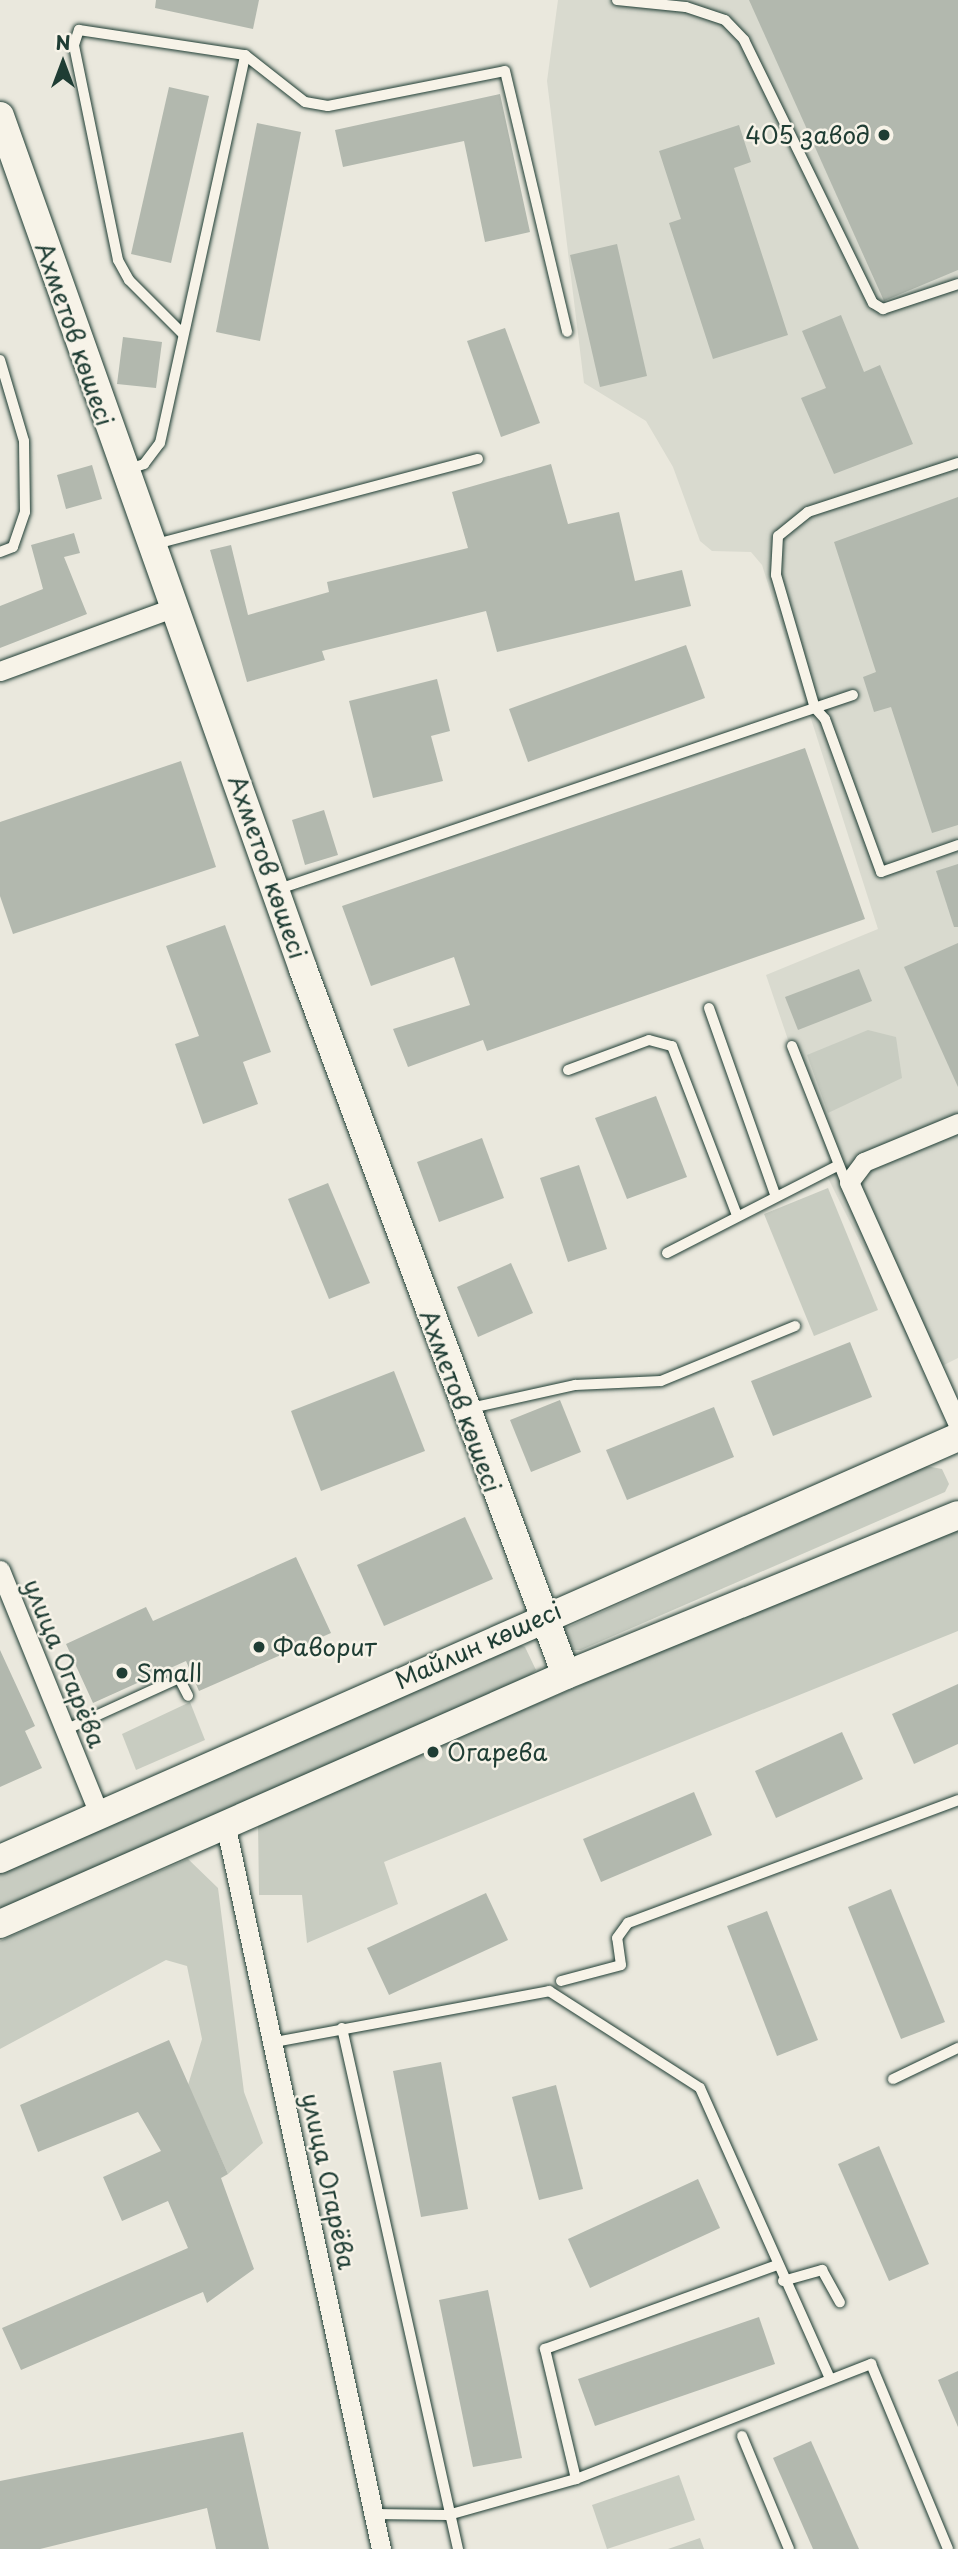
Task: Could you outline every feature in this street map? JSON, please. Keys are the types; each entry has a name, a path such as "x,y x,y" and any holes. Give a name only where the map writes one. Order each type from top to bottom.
{"main road":[{"name":"Ахметов көшесі","path":"0,116 125,470 178,606 276,890 463,1409 566,1675"},
{"name":"Майлин көшесі","path":"0,1859 542,1617 958,1437"},
{"path":"0,1924 566,1675 958,1515"}],"street":[{"path":"0,671 178,606"},
{"path":"958,1123 864,1162 850,1174 849,1189 958,1424"},
{"name":"улица Огарёва","path":"0,1570 99,1814"},
{"name":"улица Огарёва","path":"225,1823 275,2042 381,2549"}],"lane":[{"path":"617,0 712,15 744,40 873,303 883,309 958,284"},
{"path":"182,334 129,280 118,260 75,36 98,29 245,55 298,97 328,106 505,72 567,332"},
{"path":"125,470 144,464 160,443 245,55"},
{"path":"0,360 24,441 25,512 13,547 0,552"},
{"path":"155,545 478,459"},
{"path":"958,463 808,512 778,537 776,575 815,708 825,719 881,872 958,845"},
{"path":"276,890 853,695"},
{"path":"709,1008 775,1194"},
{"path":"568,1070 649,1040 672,1046 737,1215"},
{"path":"792,1046 837,1166 849,1189"},
{"path":"667,1253 775,1194 837,1166"},
{"path":"463,1409 575,1385 661,1381 795,1326"},
{"path":"65,1730 179,1678 188,1696"},
{"path":"561,1981 621,1965 617,1938 628,1923 958,1800"},
{"path":"275,2042 549,1991 700,2088 783,2281 830,2378"},
{"path":"342,2028 448,2515 458,2549"},
{"path":"893,2080 958,2048"},
{"path":"576,2479 545,2349 777,2265"},
{"path":"783,2281 822,2270 840,2302"},
{"path":"373,2514 448,2515 576,2479 871,2364 948,2549"},
{"path":"742,2436 789,2549"}],"shaded area":[{"path":"558,0 958,0 958,1358 926,1374 828,1178 834,1175 766,975 878,929 762,565 751,552 712,551 700,541 673,467 646,421 584,383 547,81"},
{"path":"868,1030 896,1037 902,1078 828,1113 807,1055"},
{"path":"828,1188 878,1310 814,1336 764,1214"},
{"path":"926,1466 942,1469 949,1484 945,1492 581,1650 565,1650 560,1641 564,1629"},
{"path":"958,1525 958,1631 384,1862 398,1904 307,1943 302,1895 259,1895 258,1822"},
{"path":"514,1642 525,1647 536,1670 530,1675 0,1918 0,1873"},
{"path":"190,1702 205,1740 136,1770 122,1734"},
{"path":"188,1859 218,1888 244,2092 263,2143 228,2174 188,2085 202,2039 187,1966 166,1960 0,2049 0,1941"},
{"path":"679,2475 695,2520 607,2549 592,2505"},
{"path":"700,2538 704,2549 668,2549"}],"building":[{"path":"156,0 259,0 253,29 155,8"},
{"name":"405 завод","path":"749,0 958,0 958,270 884,301"},
{"path":"169,87 209,96 171,263 131,254"},
{"path":"500,94 530,232 485,242 464,141 343,167 335,130"},
{"path":"257,123 301,132 260,341 216,332"},
{"path":"739,125 751,162 734,168 788,335 713,359 669,223 681,219 659,151"},
{"path":"617,244 647,376 600,387 570,255"},
{"path":"841,315 864,372 880,365 913,444 834,474 801,398 826,388 802,331"},
{"path":"505,328 540,423 501,437 467,341"},
{"path":"123,337 162,342 156,388 117,384"},
{"path":"551,464 568,524 619,512 635,581 682,570 691,606 497,652 486,611 322,651 325,660 247,682 210,550 231,545 248,615 329,592 327,582 468,548 452,492"},
{"path":"92,465 102,499 66,509 57,475"},
{"path":"958,497 958,825 932,833 891,707 874,712 863,677 876,672 834,542"},
{"path":"74,533 80,553 64,557 87,614 0,648 0,606 43,589 31,545"},
{"path":"686,645 705,698 528,762 509,709"},
{"path":"437,679 450,731 431,736 443,781 373,798 349,701"},
{"path":"805,748 865,919 487,1051 483,1040 408,1067 393,1029 470,1005 454,957 371,986 342,906"},
{"path":"181,761 216,867 13,934 0,896 0,822"},
{"path":"324,810 338,855 305,865 292,820"},
{"path":"958,864 958,927 954,927 936,871"},
{"path":"225,925 271,1052 243,1062 258,1104 203,1124 175,1044 199,1036 166,946"},
{"path":"958,943 958,1087 904,967"},
{"path":"859,969 872,1001 798,1030 785,997"},
{"path":"656,1096 687,1177 627,1199 595,1118"},
{"path":"482,1138 504,1198 439,1222 417,1162"},
{"path":"579,1165 607,1249 568,1262 540,1178"},
{"path":"328,1183 370,1283 329,1299 288,1199"},
{"path":"511,1263 533,1313 478,1337 457,1287"},
{"path":"850,1342 872,1397 773,1436 751,1381"},
{"path":"394,1371 425,1451 321,1491 291,1411"},
{"path":"560,1400 581,1452 531,1472 510,1420"},
{"path":"714,1407 734,1457 627,1500 606,1450"},
{"path":"465,1517 493,1579 384,1626 357,1565"},
{"path":"296,1557 331,1633 199,1691 186,1661 93,1703 66,1644 146,1607 153,1621"},
{"path":"0,1650 35,1726 25,1731 42,1768 0,1787"},
{"path":"958,1684 958,1744 914,1764 892,1714"},
{"path":"842,1732 863,1779 776,1818 755,1771"},
{"path":"694,1792 712,1835 601,1882 583,1839"},
{"path":"891,1889 945,2022 901,2039 848,1907"},
{"path":"486,1893 508,1940 389,1995 367,1948"},
{"path":"767,1911 818,2040 777,2056 727,1926"},
{"path":"169,2040 228,2174 221,2178 254,2269 207,2303 203,2292 21,2370 2,2328 188,2248 168,2201 122,2221 103,2177 161,2151 138,2112 38,2152 20,2105"},
{"path":"441,2062 468,2209 421,2217 393,2071"},
{"path":"556,2085 583,2189 539,2200 512,2097"},
{"path":"879,2146 929,2264 889,2281 838,2164"},
{"path":"698,2179 720,2228 590,2288 568,2239"},
{"path":"488,2290 522,2458 473,2467 439,2300"},
{"path":"759,2317 775,2364 595,2426 578,2379"},
{"path":"958,2371 958,2427 938,2380"},
{"path":"243,2432 269,2549 216,2549 207,2508 40,2549 0,2549 0,2481"},
{"path":"811,2441 859,2549 813,2549 773,2458"}],"place":[{"name":"405 завод","path":"884,135"},
{"name":"Фаворит","path":"259,1647"},
{"name":"Small","path":"122,1673"},
{"name":"Огарева","path":"433,1752"}]}
